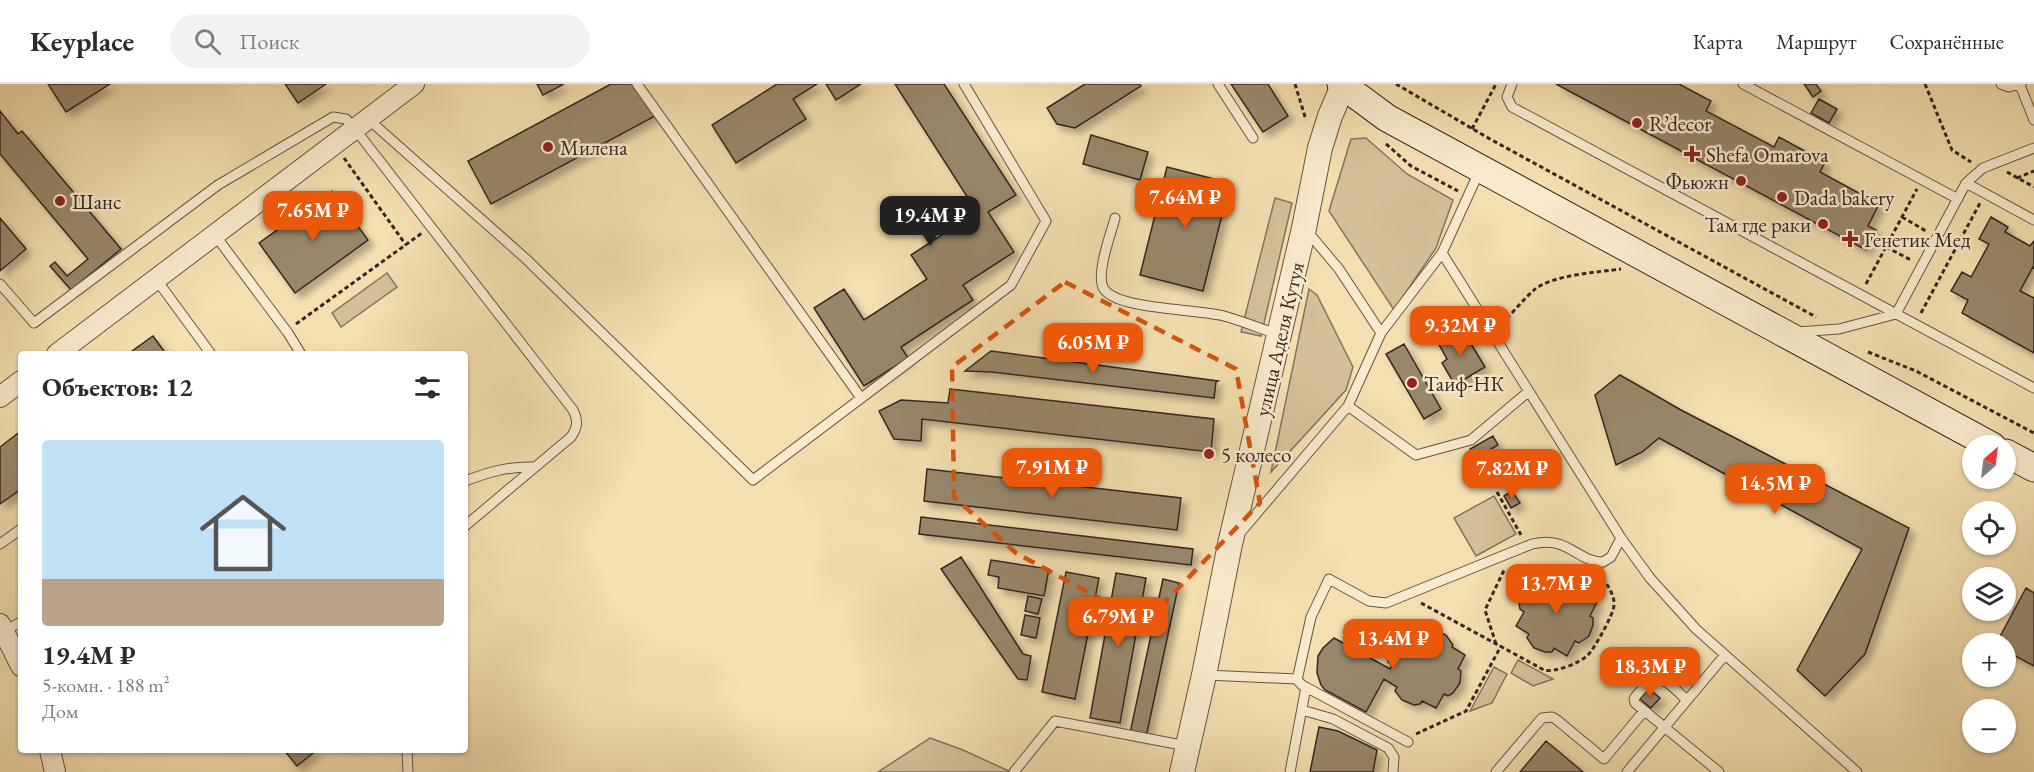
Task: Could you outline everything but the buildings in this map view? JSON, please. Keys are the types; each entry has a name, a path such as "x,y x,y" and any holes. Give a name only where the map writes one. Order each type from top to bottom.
{"main road":[{"path":"1342,85 1387,118 1972,435"},
{"path":"2016,458 2034,468"}],"street":[{"path":"61,351 414,84"},
{"name":"улица Аделя Кутуя","path":"1182,772 1230,544 1305,228 1320,148 1342,85"},
{"path":"0,397 18,383"},
{"path":"8,626 18,657"},
{"path":"51,753 55,772"}],"lane":[{"path":"637,84 861,398"},
{"path":"0,284 33,323 231,176 333,117 344,118 362,124 525,258 753,480 1011,285 1046,221 964,84"},
{"path":"1218,84 1252,138"},
{"path":"1512,84 1507,97 1512,107 2034,388"},
{"path":"1743,84 1958,199"},
{"path":"2001,84 2009,87 2020,85 2034,120"},
{"path":"362,124 431,227 573,410 576,417 577,425 571,437 468,523"},
{"path":"1783,333 1839,329 1896,314 1966,183 1983,168 2034,148"},
{"path":"1230,544 1348,406 1381,333 1442,253 1480,169"},
{"path":"1966,183 2034,220"},
{"path":"1115,218 1100,276 1104,289 1112,296 1128,303 1223,316 1279,335"},
{"path":"1305,228 1340,269 1381,333"},
{"path":"215,235 287,331 299,351"},
{"path":"1442,253 1621,538 1650,578 1674,606 1725,655 1857,772"},
{"path":"156,279 209,351"},
{"path":"1348,406 1416,455 1471,440 1528,392"},
{"path":"468,480 500,468 535,467"},
{"path":"0,544 18,531"},
{"path":"1297,678 1311,617 1329,579 1375,603 1386,603 1540,542 1558,543 1598,562 1607,560 1621,538"},
{"path":"1628,772 1725,655"},
{"path":"1204,675 1297,678 1306,687 1406,741"},
{"path":"1687,700 1663,680 1655,679 1635,697 1635,703 1719,772"},
{"path":"1290,772 1306,687"},
{"path":"1302,710 1327,716 1383,744 1394,757 1393,772"},
{"path":"1496,772 1542,718 1551,717 1557,720 1604,759 1644,711"},
{"path":"1014,772 1055,721 1187,746"},
{"path":"407,753 408,772"}],"path":[{"path":"1295,84 1306,116 1306,128"},
{"path":"1396,84 1472,129 1810,315 1837,324 1842,340 1878,357 1916,370 2034,433"},
{"path":"1472,129 1496,84"},
{"path":"1925,84 1952,150 1957,155 1983,168"},
{"path":"334,145 406,245"},
{"path":"1993,164 2034,186"},
{"path":"2017,178 2034,171"},
{"path":"1860,295 1922,180"},
{"path":"1915,324 1985,193"},
{"path":"1902,218 1938,237"},
{"path":"287,331 431,227"},
{"path":"1886,247 1922,266"},
{"path":"1492,334 1536,288 1547,282 1629,268"},
{"path":"1497,492 1527,546"},
{"path":"1406,741 1465,712 1498,645 1486,615 1486,605 1515,551"},
{"path":"1406,595 1551,672 1587,657 1614,606 1613,597 1593,560"}],"highlighted area":[{"path":"1065,282 1236,369 1260,503 1145,623 1016,553 954,497 952,367"}],"shaded area":[{"path":"1366,138 1407,174 1453,200 1436,248 1394,310 1329,211 1351,139"},
{"path":"1275,198 1292,203 1261,336 1241,332"},
{"path":"387,273 397,287 341,327 332,313"},
{"path":"1309,289 1317,295 1353,367 1346,390 1271,472"},
{"path":"1494,496 1516,534 1476,556 1454,518"},
{"path":"1518,660 1553,679 1533,686 1511,673"},
{"path":"1494,667 1507,674 1492,703 1470,711"},
{"path":"930,738 963,750 1011,772 878,772"}],"place":[{"name":"R’decor","path":"1637,123"},
{"name":"Милена","path":"548,147"},
{"name":"Shefa Omarova","path":"1692,154"},
{"name":"Фьюжн","path":"1741,181"},
{"name":"Dada bakery","path":"1782,197"},
{"name":"Шанс","path":"60,201"},
{"name":"Там где раки","path":"1823,224"},
{"name":"Генетик Мед","path":"1850,239"},
{"name":"Таиф-НК","path":"1412,383"},
{"name":"5 колесо","path":"1209,454"}]}
